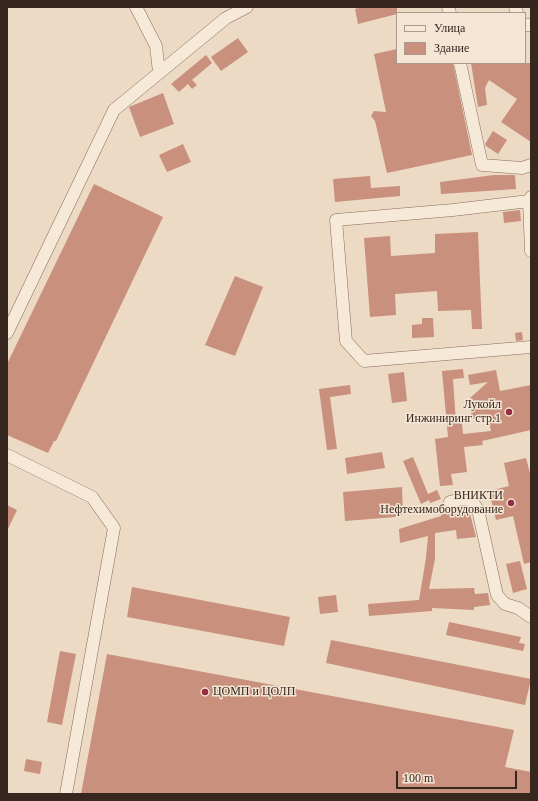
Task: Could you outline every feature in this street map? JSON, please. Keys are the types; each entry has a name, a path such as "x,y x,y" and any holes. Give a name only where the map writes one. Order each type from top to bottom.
{"lane":[{"path":"136,7 156,46 159,72"},
{"path":"7,333 114,110 226,18 247,7"},
{"path":"460,64 482,165 522,168 531,165"},
{"path":"531,251 530,199 453,210 336,220 346,341 364,361 531,347"},
{"path":"7,455 92,497 114,528 66,794"},
{"path":"450,502 461,499 471,500 478,510 497,595 505,604 518,608 531,617"}],"building":[{"path":"361,7 397,7 397,12 396,14 358,24 355,9"},
{"path":"238,38 248,52 221,71 211,57"},
{"path":"396,49 396,64 453,64 472,155 387,173 375,121 371,116 374,111 386,112 374,54"},
{"path":"206,55 212,63 192,80 197,85 192,89 188,84 179,92 171,84"},
{"path":"531,63 531,142 501,122 517,99 489,80 485,88 487,105 478,107 471,64"},
{"path":"163,93 174,124 140,137 129,107"},
{"path":"493,131 507,140 498,154 485,144"},
{"path":"183,144 191,162 167,172 159,155"},
{"path":"494,175 515,175 516,189 441,194 440,182"},
{"path":"370,176 371,188 400,186 400,196 335,202 333,179"},
{"path":"94,184 163,217 56,441 54,441 48,453 7,435 7,364"},
{"path":"520,210 521,221 504,223 503,212"},
{"path":"478,232 482,329 472,329 471,310 438,311 437,291 395,294 396,315 370,317 364,238 390,236 391,256 435,253 435,234"},
{"path":"235,276 263,287 235,356 205,345"},
{"path":"422,318 433,318 434,337 412,338 412,325 422,324"},
{"path":"522,332 523,340 516,341 515,333"},
{"path":"463,369 464,378 453,379 456,423 462,423 463,434 491,431 488,417 472,419 471,412 474,411 469,401 470,398 488,382 470,385 468,375 496,370 500,391 531,385 531,430 482,441 483,445 464,447 467,472 451,474 453,485 440,486 435,439 448,437 442,371"},
{"path":"404,372 407,401 392,403 388,374"},
{"path":"350,385 351,394 330,397 337,449 327,450 319,389"},
{"path":"382,452 385,468 347,474 345,458"},
{"path":"413,457 428,494 437,490 441,499 430,503 429,500 421,504 403,461"},
{"name":"ВНИКТИ Нефтехимоборудование","path":"526,458 531,477 531,562 524,564 513,516 496,520 489,491 509,486 504,463"},
{"path":"402,487 403,514 395,517 345,521 343,492"},
{"path":"7,505 17,510 7,531"},
{"path":"469,510 476,537 457,539 456,530 435,533 435,559 429,589 474,588 475,594 488,593 490,605 474,607 474,610 432,608 432,611 369,616 368,604 419,600 428,536 400,543 399,529 441,516 441,513"},
{"path":"520,561 527,589 513,593 506,564"},
{"path":"132,587 290,617 284,646 127,617"},
{"path":"336,595 338,612 320,614 318,597"},
{"path":"449,622 521,637 519,643 525,644 523,651 446,635"},
{"path":"331,640 531,679 525,705 326,663"},
{"path":"60,651 76,654 62,725 47,722"},
{"name":"ЦОМП и ЦОЛП","path":"107,654 514,730 505,767 531,772 531,794 81,794"},
{"path":"26,759 42,762 40,774 24,771"}],"place":[{"name":"Лукойл Инжиниринг стр.1","path":"509,412"},
{"name":"ВНИКТИ Нефтехимоборудование","path":"511,503"},
{"name":"ЦОМП и ЦОЛП","path":"205,692"}]}
